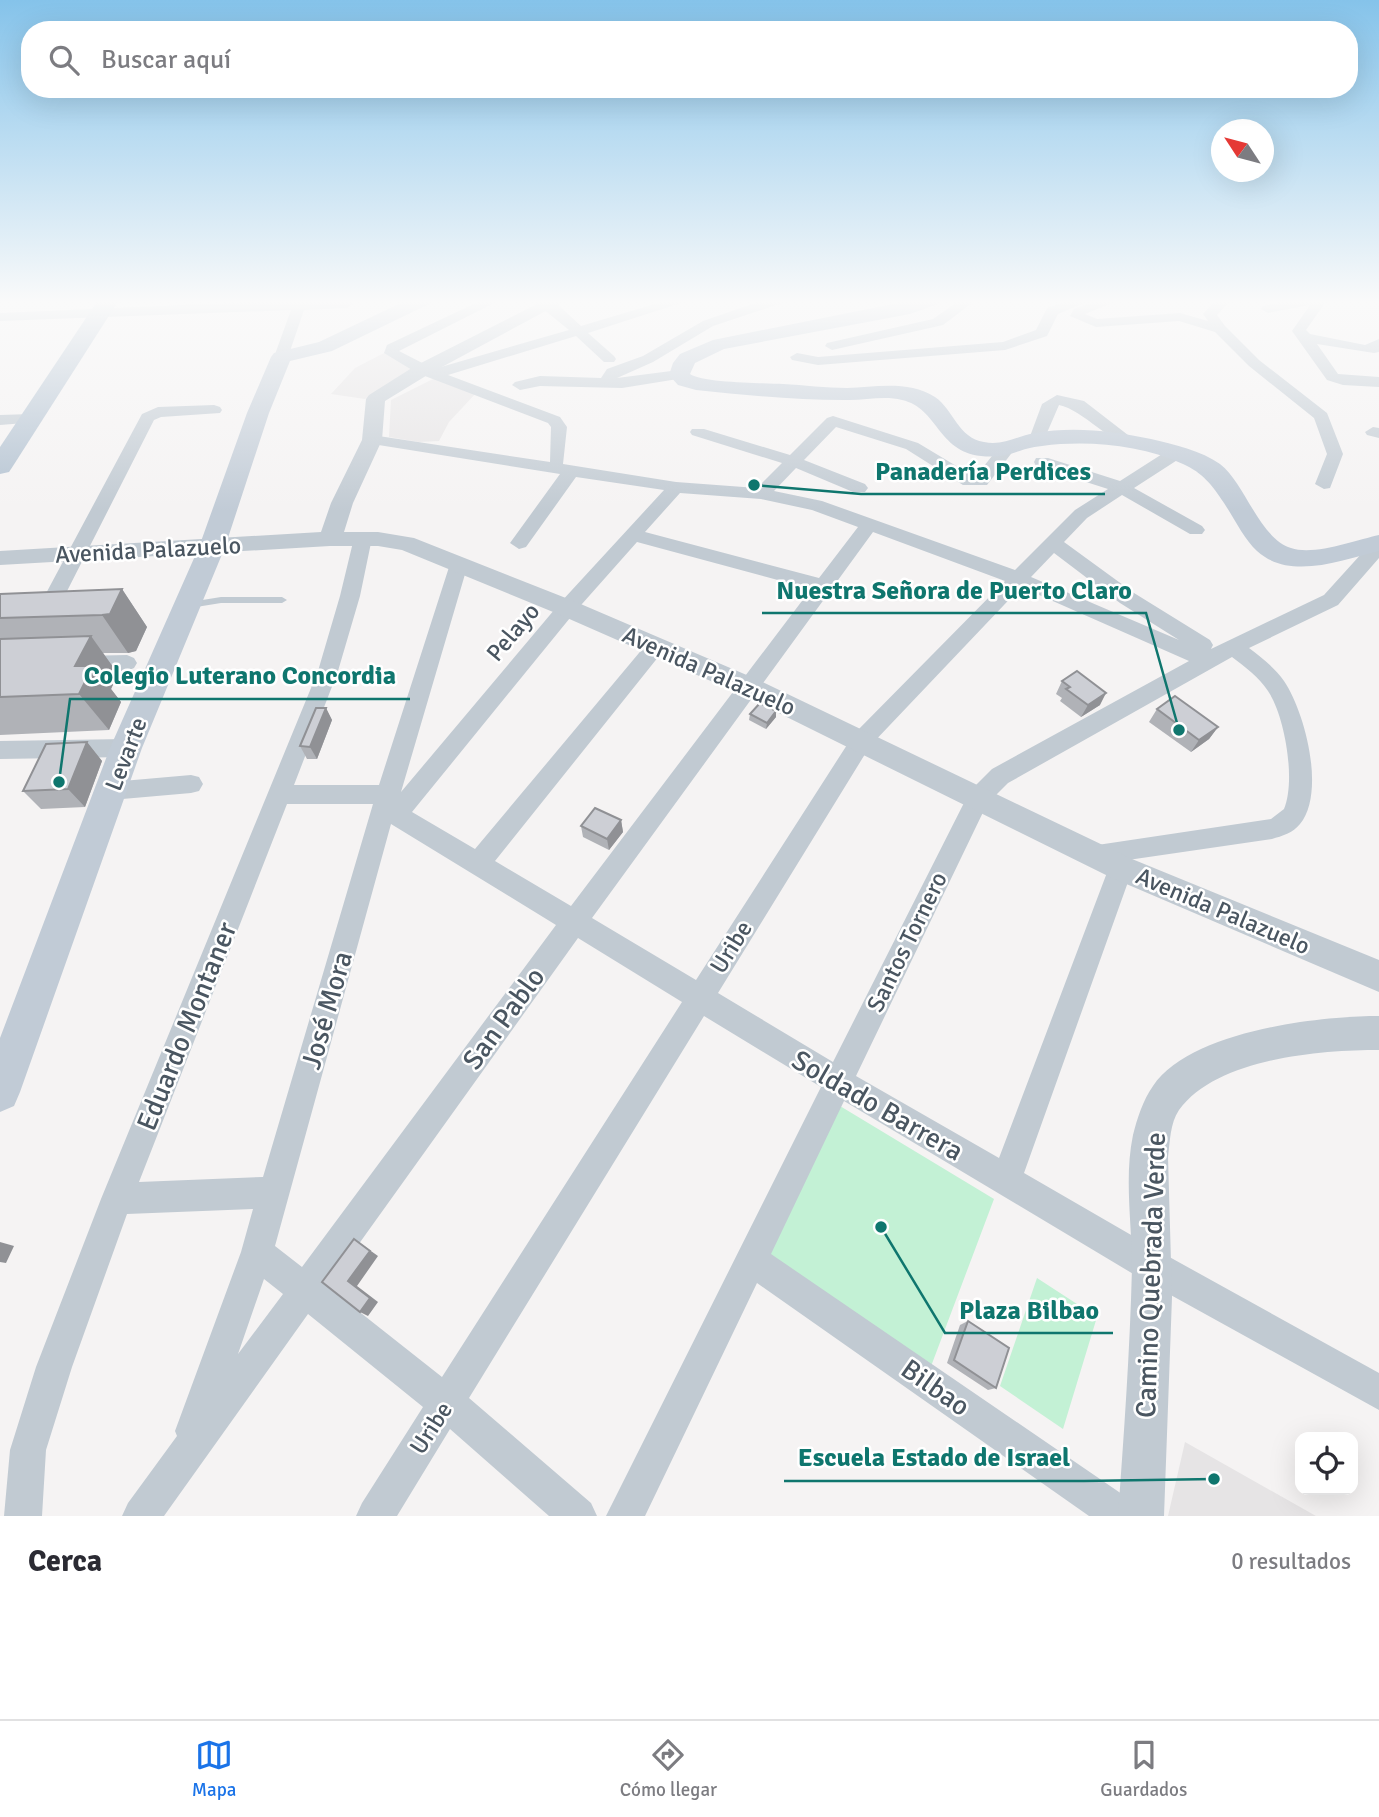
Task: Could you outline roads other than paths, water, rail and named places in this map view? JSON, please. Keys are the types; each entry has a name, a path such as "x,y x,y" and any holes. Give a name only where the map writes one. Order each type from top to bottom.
{"main road":[{"path":"0,466 63,371"},
{"name":"Levarte","path":"0,1092 126,748 212,547 275,371"},
{"path":"679,371 678,375 696,384 846,394 883,391 907,394 933,407 962,442 979,449 1006,450 1037,439 1089,437 1129,442 1176,453 1213,470 1263,541 1277,552 1294,558 1310,559 1377,550"}],"street":[{"path":"330,539 342,503 372,440 376,399 433,371"},
{"path":"612,382 609,378 612,372 622,371"},
{"path":"1265,371 1321,416 1335,454 1324,484"},
{"path":"1328,371 1337,380 1377,385"},
{"path":"428,372 554,420 559,427 565,466 519,543"},
{"path":"520,385 540,381 635,382 678,375"},
{"path":"1037,439 1050,404 1057,400 1068,400 1129,442"},
{"path":"52,600 148,417 158,412 214,410"},
{"path":"0,420 31,419"},
{"path":"761,494 833,421 912,446 969,481 981,481 1006,450"},
{"path":"698,432 795,462 859,488"},
{"path":"372,440 565,466 676,487 761,494 816,505 1220,653"},
{"name":"Uribe","path":"375,1516 862,740 1081,514 1176,453"},
{"path":"1042,462 1120,487 1196,530"},
{"name":"Pelayo","path":"389,808 676,487"},
{"name":"San Pablo","path":"141,1516 185,1452 305,1292 747,686 870,523"},
{"path":"634,535 822,586"},
{"name":"Avenida Palazuelo","path":"0,558 330,539 363,538 406,543 567,608 747,686 1121,868 1379,976"},
{"name":"Eduardo Montaner","path":"23,1516 28,1450 54,1367 117,1199 327,671 350,596 363,538"},
{"path":"1052,542 1127,598 1273,681 1284,701 1293,727 1300,771 1296,812 1286,824 1272,829 1093,854"},
{"name":"Santos Tornero","path":"625,1516 978,798 1000,776 1220,653 1331,600 1377,550"},
{"name":"José Mora","path":"185,1452 257,1252 459,564"},
{"path":"477,865 656,646"},
{"path":"64,665 127,663"},
{"path":"0,750 126,748"},
{"path":"111,791 191,784"},
{"path":"279,794 389,808"},
{"name":"Soldado Barrera","path":"389,808 477,865 839,1082 1152,1266 1379,1392"},
{"path":"1006,1180 1121,868"},
{"name":"Camino Quebrada Verde","path":"1141,1516 1152,1266 1151,1138 1157,1113 1167,1096 1180,1083 1208,1067 1270,1044 1332,1034 1379,1033"},
{"path":"117,1199 274,1192"},
{"path":"257,1252 447,1403 578,1516"},
{"name":"Bilbao","path":"750,1259 1122,1516"}],"lane":[{"path":"188,606 212,601 282,600"}],"place":[{"name":"Panadería Perdices","path":"754,485"},
{"name":"Nuestra Señora de Puerto Claro","path":"1179,730"},
{"name":"Colegio Luterano Concordia","path":"59,782"},
{"name":"Plaza Bilbao","path":"881,1227"},
{"name":"Escuela Estado de Israel","path":"1214,1479"}]}
